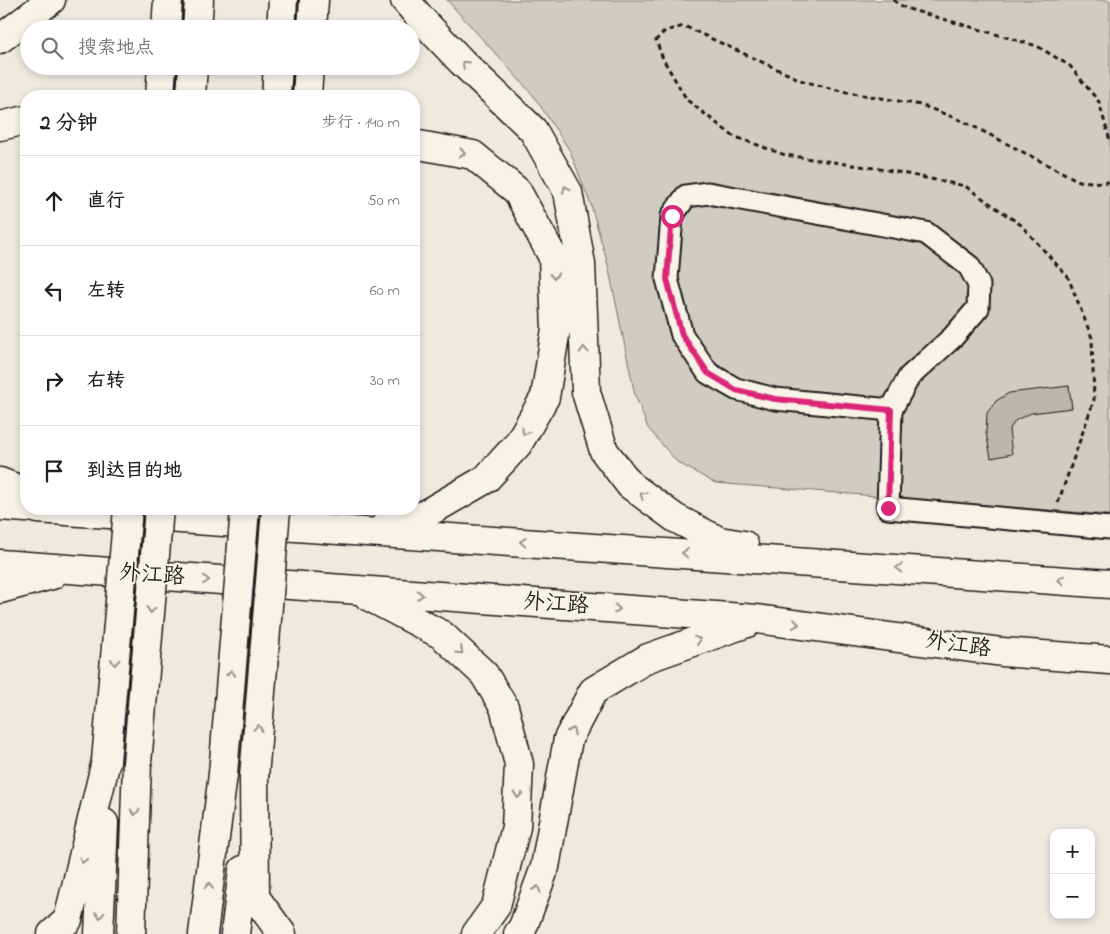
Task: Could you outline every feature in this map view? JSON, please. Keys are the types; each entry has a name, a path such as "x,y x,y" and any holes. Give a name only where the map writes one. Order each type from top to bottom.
{"main road":[{"path":"25,20 51,0"},
{"path":"167,20 168,0"},
{"path":"198,20 200,0"},
{"path":"282,20 283,0"},
{"path":"313,20 314,0"},
{"path":"405,0 462,62 533,130 568,192 581,264 586,392 604,451 630,485 675,518 719,541 851,565"},
{"path":"0,39 20,24"},
{"path":"160,90 161,75"},
{"path":"191,90 192,75"},
{"path":"276,90 277,75"},
{"path":"307,90 308,75"},
{"path":"0,126 20,121"},
{"path":"357,531 422,516 486,480 518,444 545,397 556,330 553,257 517,191 473,155 420,145"},
{"path":"0,482 20,490"},
{"path":"0,506 20,508"},
{"path":"99,934 106,761 127,515"},
{"path":"140,515 1110,584"},
{"path":"131,934 137,763 158,515"},
{"path":"204,934 223,774 245,515"},
{"path":"235,934 254,777 276,515"},
{"name":"外江路","path":"0,564 757,619 1002,652 1110,660"},
{"path":"0,589 73,570"},
{"path":"358,591 442,635 484,674 504,707 519,764 516,827 496,906 476,934"},
{"path":"518,934 523,927 545,867 568,740 593,691 648,658 757,619"},
{"path":"52,934 68,920 106,761"},
{"path":"254,777 255,897 282,934"}],"lane":[{"path":"891,410 775,399 736,390 708,373 682,335 667,279 672,216 686,196 708,193 926,233 969,266 979,285 978,308 953,337 909,377 891,410 888,508 1110,528"}],"path":[{"path":"893,0 905,8 1036,46 1070,66 1099,102 1110,141"},
{"path":"1055,511 1094,400 1092,338 1068,277 1021,225 965,186 887,170 785,155 733,136 688,100 662,59 656,40 665,31 684,26 804,81 841,91 921,105 963,121 1079,181 1106,183 1110,180"}],"shaded area":[{"path":"447,0 1110,0 1110,515 715,483 677,462 648,428 635,395 608,265 591,205 570,151 533,95"}],"building":[{"path":"1069,386 1072,408 1031,413 1016,420 1009,430 1012,454 991,458 986,433 987,413 996,401 1009,393"}],"route":[{"path":"672,216 667,279 682,335 708,373 736,390 775,399 891,410 888,508"}]}
